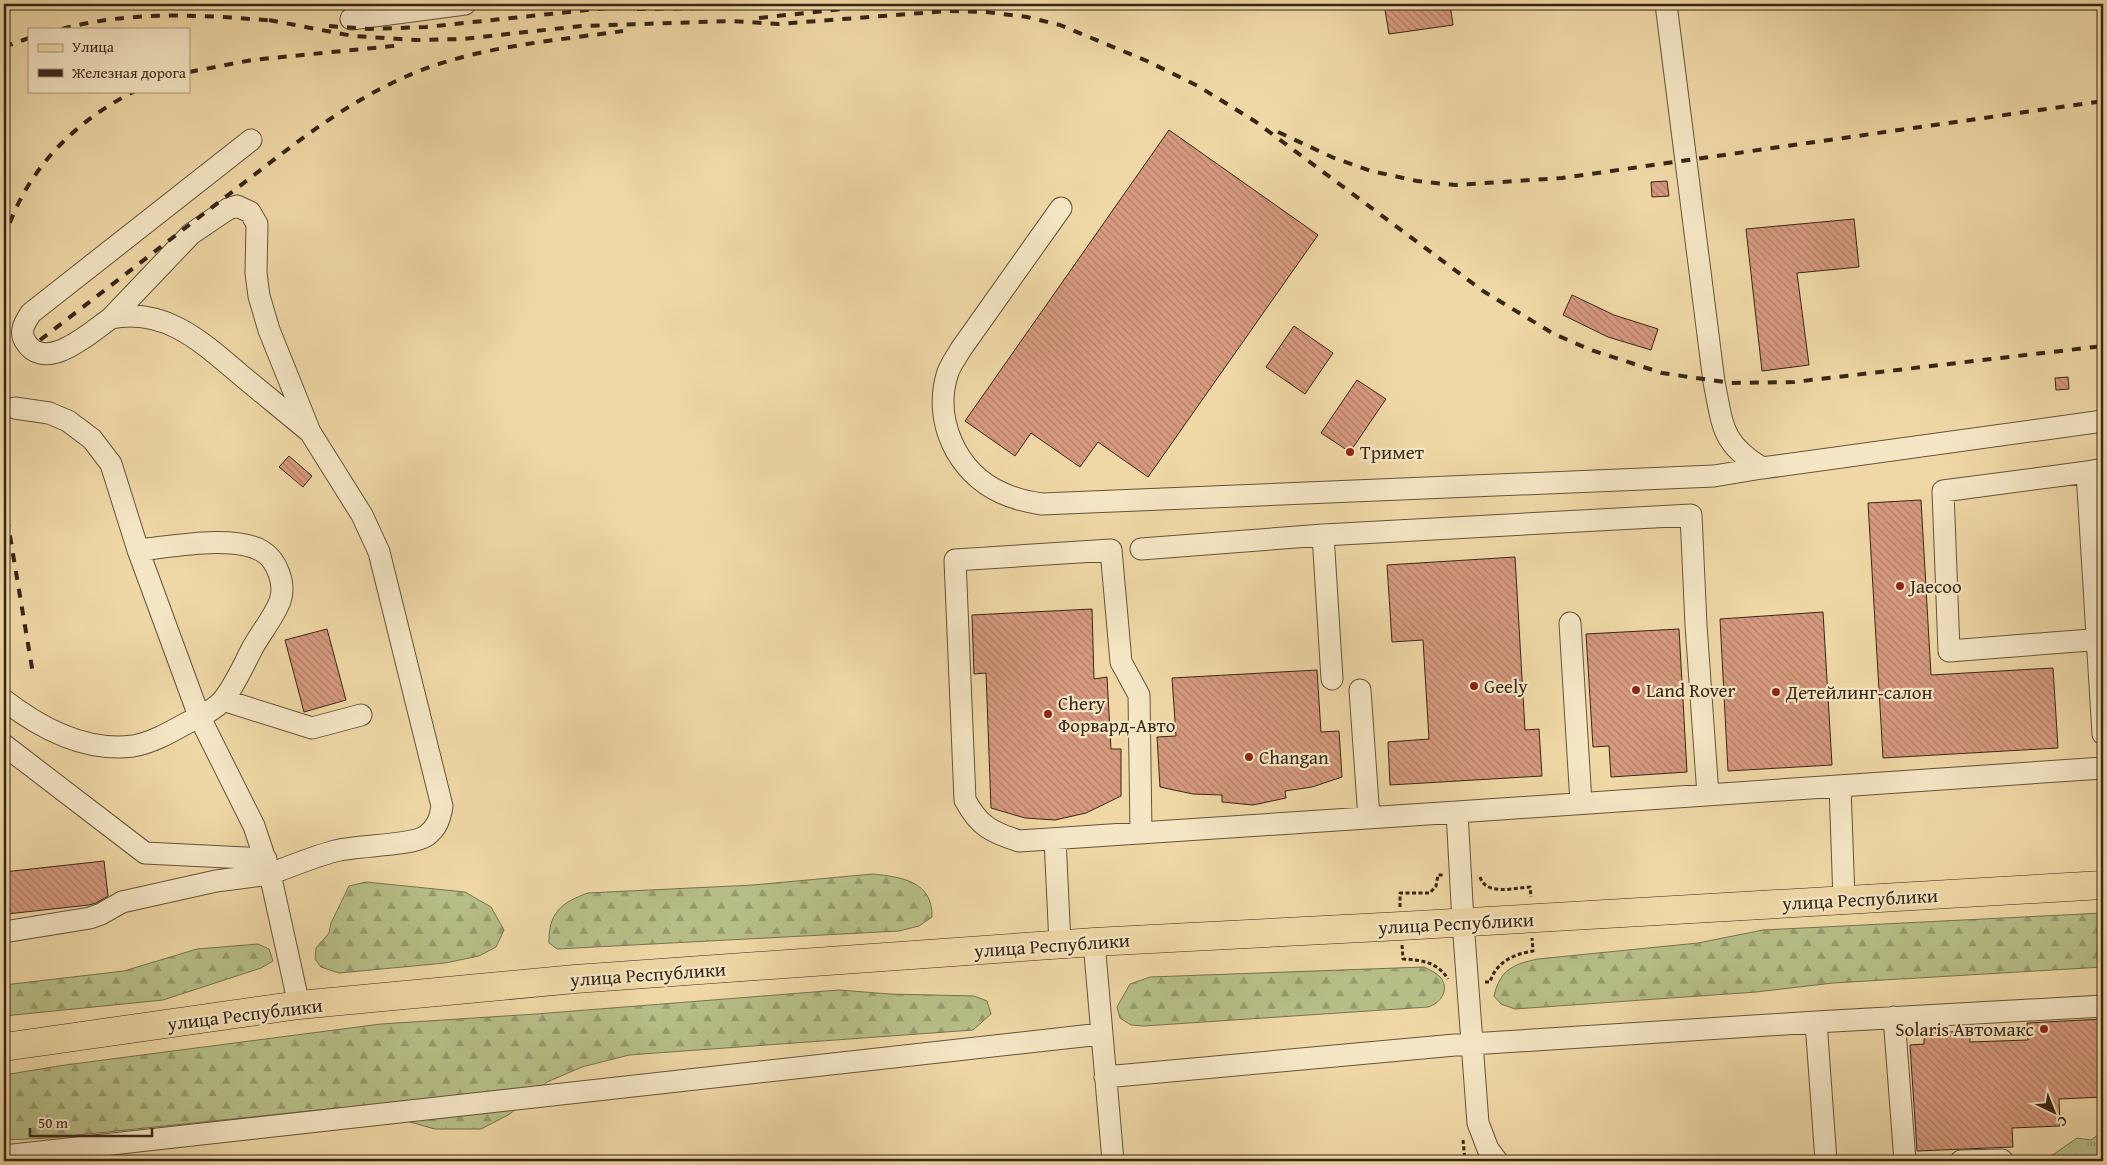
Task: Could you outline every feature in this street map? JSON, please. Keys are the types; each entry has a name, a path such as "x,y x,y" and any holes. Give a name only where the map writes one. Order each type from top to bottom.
{"main road":[{"name":"улица Республики","path":"4,1047 299,1006 575,979 1060,944 2103,884"}],"lane":[{"path":"351,19 466,4"},
{"path":"1666,4 1712,372 1720,414 1726,434 1735,448 1743,457 1762,468"},
{"path":"4,932 90,918 122,902 335,851 358,846 413,841 425,837 434,829 440,819 442,806 379,552 362,515 310,432 269,330 259,296 256,273 257,224 250,212 237,206 228,209 192,234 111,318 70,347 57,353 46,355 36,352 27,345 23,338 22,330 25,321 31,313 251,140"},
{"path":"1060,208 961,349 948,372 944,393 944,417 948,433 966,467 988,485 1018,500 1042,504 1714,476 2103,421"},
{"path":"111,318 138,315 165,322 184,331 203,344 310,432"},
{"path":"15,408 49,413 68,421 92,439 111,464 138,550 199,716 254,826 268,866 299,1006"},
{"path":"2100,640 1949,651 1943,491 2095,471 2103,734"},
{"path":"1141,549 1323,535 1691,515 1696,625 1708,794"},
{"path":"1323,535 1332,679"},
{"path":"4,700 23,715 50,730 86,743 109,748 134,746 163,736 223,700 280,600 282,579 272,561 262,551 242,544 218,542 138,550"},
{"path":"1141,833 1139,695 1121,662 1111,550 955,560 965,800 973,815 983,826 1019,842 2103,768"},
{"path":"1570,623 1582,803"},
{"path":"1360,690 1369,818"},
{"path":"223,700 312,728 361,715"},
{"path":"4,745 145,853 268,866"},
{"path":"1840,786 1844,900"},
{"path":"1457,812 1471,1044 1478,1124 1482,1138 1497,1161"},
{"path":"1055,839 1060,944"},
{"path":"1094,942 1113,1161"},
{"path":"1105,1077 1471,1044 1894,1017 2103,1006"},
{"path":"1894,1017 1905,1161"},
{"path":"1816,1022 1826,1161"},
{"path":"4,1156 1101,1034"},
{"path":"1961,1161 2002,1160"}],"path":[{"path":"1479,872 1483,884 1492,889 1530,887"},
{"path":"1400,893 1430,892 1436,886 1438,875"},
{"path":"1490,982 1497,968 1510,957 1533,951"},
{"path":"1403,959 1432,963 1444,973 1449,983"}],"green space":[{"path":"873,874 904,879 921,888 931,905 932,917 919,926 899,931 557,949 549,943 551,924 558,910 571,900 588,893 753,885"},
{"path":"366,882 465,892 491,907 504,930 496,947 479,956 445,963 339,973 321,967 315,959 316,948 329,933 331,923 349,886"},
{"path":"2103,913 2103,967 1833,983 1756,992 1515,1009 1501,1004 1494,996 1504,974 1521,963 1538,959 1698,943 1763,930"},
{"path":"258,944 269,949 273,961 261,968 163,1000 4,1016 4,985 124,971 197,949"},
{"path":"1424,967 1439,976 1444,983 1444,992 1440,1000 1428,1007 1144,1026 1131,1025 1120,1018 1117,1007 1130,984 1150,977"},
{"path":"839,990 890,994 974,996 987,1001 991,1014 973,1030 629,1055 582,1067 547,1082 510,1114 481,1129 435,1129 381,1114 328,1109 49,1138 4,1140 4,1075 65,1065 381,1024 536,1014"},
{"path":"2103,1131 2103,1161 2044,1161 2077,1138 2091,1140"}],"building":[{"path":"1384,4 1450,4 1453,25 1389,34"},
{"path":"1169,130 1318,235 1148,477 1098,442 1080,467 1031,433 1015,456 965,421"},
{"path":"1667,181 1669,196 1652,197 1651,182"},
{"path":"1854,219 1859,267 1797,273 1809,365 1762,371 1746,229"},
{"path":"1572,295 1614,315 1658,329 1651,350 1608,337 1563,315"},
{"path":"1294,326 1333,353 1305,394 1266,367"},
{"path":"2068,377 2069,389 2056,390 2055,378"},
{"path":"1357,380 1386,399 1350,452 1321,433"},
{"path":"289,456 312,476 303,487 279,467"},
{"name":"Jaecoo","path":"1921,500 1931,675 2053,668 2058,748 1883,758 1868,503"},
{"name":"Geely","path":"1515,557 1525,730 1539,729 1542,776 1390,785 1388,742 1429,739 1423,640 1392,642 1387,565"},
{"name":"Chery Форвард-Авто","path":"1092,609 1094,679 1107,677 1111,749 1121,749 1121,796 1086,813 1055,820 1025,818 991,808 986,673 974,674 972,615"},
{"name":"Детейлинг-салон","path":"1823,612 1832,765 1728,771 1720,619"},
{"path":"327,629 346,700 304,712 285,640"},
{"name":"Land Rover","path":"1679,629 1687,772 1611,777 1609,746 1593,747 1586,634"},
{"name":"Changan","path":"1317,670 1321,732 1339,731 1342,777 1312,787 1285,791 1286,798 1253,805 1222,802 1222,795 1193,794 1160,787 1157,737 1176,736 1172,678"},
{"path":"104,861 108,896 96,903 7,914 4,872"},
{"path":"2103,1019 2103,1097 2059,1099 2060,1126 2012,1128 2013,1147 1917,1151 1910,1045 1924,1044 1924,1033 1970,1031 1970,1042 2028,1040 2027,1023"}],"railway":[{"path":"329,26 369,29 426,27 645,4"},
{"path":"637,9 703,8 739,4"},
{"path":"759,18 889,4"},
{"path":"269,20 353,36 416,40 463,39 581,26 732,21 778,24 948,11 986,12 1027,17 1060,25 1147,61 1198,86 1256,122 1483,291 1554,334 1591,350 1662,373 1731,383 1794,382 2103,346"},
{"path":"66,28 115,19 169,16 276,21"},
{"path":"40,340 315,129 381,88 430,67 484,52 512,46 623,31"},
{"path":"4,47 28,38"},
{"path":"190,72 252,60 403,45"},
{"path":"4,240 24,192 54,152 91,118 133,92"},
{"path":"1278,132 1334,158 1371,171 1417,181 1455,185 1562,178 2103,101"},
{"path":"4,500 33,674"}],"place":[{"name":"Тримет","path":"1350,452"},
{"name":"Jaecoo","path":"1900,586"},
{"name":"Geely","path":"1474,686"},
{"name":"Land Rover","path":"1636,690"},
{"name":"Детейлинг-салон","path":"1776,692"},
{"name":"Chery Форвард-Авто","path":"1048,714"},
{"name":"Changan","path":"1249,757"},
{"name":"Solaris Автомакс","path":"2044,1029"}]}
